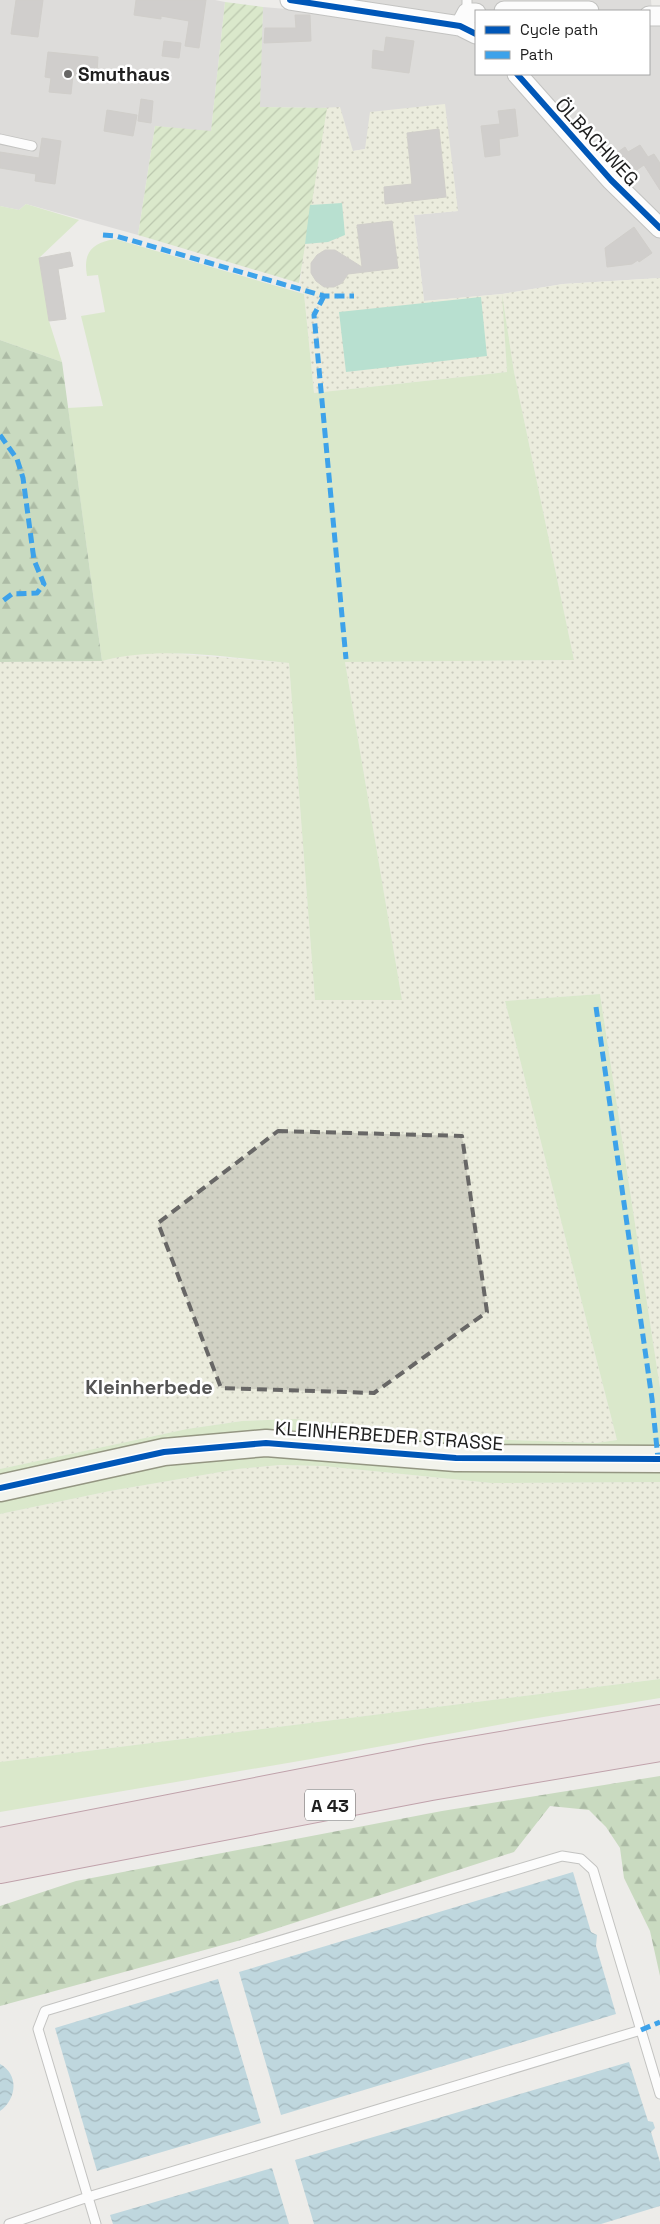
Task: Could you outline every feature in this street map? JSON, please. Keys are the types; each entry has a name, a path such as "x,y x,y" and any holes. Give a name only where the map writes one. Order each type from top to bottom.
{"highway":[{"name":"A 43","path":"0,1842 430,1758 660,1719"},
{"name":"A 43","path":"0,1869 430,1786 660,1747"}],"street":[{"path":"290,0 470,17"},
{"name":"ÖLBACHWEG","path":"518,75 610,180 660,228"},
{"name":"KLEINHERBEDER STRASSE","path":"0,1488 164,1452 266,1443 456,1458 660,1459"}],"lane":[{"path":"0,139 32,146"},
{"path":"96,2224 38,2029 45,2011 562,1856 581,1859 593,1870 660,2094"},
{"path":"10,2224 88,2197 641,2030"}],"highlighted area":[{"path":"278,1131 462,1136 487,1312 374,1393 221,1388 158,1223"}],"shaded area":[{"path":"0,0 215,0 225,2 211,132 155,126 138,235 26,204 19,210 0,206"},
{"path":"346,0 651,0 653,23 660,23 660,278 563,284 502,294 424,301 414,215 458,211 365,149 353,151 319,108 259,107 263,7 333,13"},
{"path":"445,104 458,211 414,215 424,301 502,294 563,284 660,278 660,1388 600,994 505,1001 617,1440 596,1443 511,1440 404,1433 296,1419 242,1421 187,1429 0,1469 0,662 102,661 127,655 157,652 289,663 315,999 402,1000 345,662 574,660 514,372 503,302 507,372 314,393 304,294 300,283 319,108 340,107 353,151 365,149 370,112"},
{"path":"280,1465 323,1466 491,1483 660,1482 660,1679 0,1762 0,1514 110,1491 238,1469"}],"green space":[{"path":"225,2 263,7 260,107 327,108 299,283 138,235 155,126 211,131"},
{"path":"342,203 345,235 328,242 305,244 310,205"},
{"path":"26,204 79,220 39,258 49,321 62,362 0,340 0,206 19,210"},
{"path":"115,239 304,294 314,393 507,372 502,294 514,372 574,660 345,662 402,1000 315,1000 289,663 171,653 125,656 102,661 68,408 103,406 81,316 105,312 98,275 87,276 86,261 90,250 95,246"},
{"path":"481,297 487,356 346,372 339,312"},
{"path":"0,340 62,362 102,661 0,662"},
{"path":"600,994 660,1388 660,1482 491,1483 323,1466 280,1465 238,1469 110,1491 0,1514 0,1469 187,1429 242,1421 296,1419 404,1433 511,1440 596,1443 617,1440 505,1001"},
{"path":"660,1679 660,1698 0,1812 0,1762"},
{"path":"660,1776 660,1976 650,1931 624,1878 620,1848 606,1827 589,1810 550,1806 514,1852 241,1940 0,2006 0,1906 76,1881 442,1811"}],"water":[{"path":"573,1872 591,1932 597,1935 596,1946 616,2014 281,2115 239,1972"},
{"path":"218,1979 261,2123 97,2171 55,2028"},
{"path":"629,2062 648,2121 653,2122 655,2128 651,2132 660,2162 660,2206 601,2224 314,2224 295,2160"},
{"path":"0,2064 11,2074 14,2088 10,2101 0,2111"},
{"path":"272,2168 289,2224 113,2224 110,2215"}],"building":[{"path":"16,0 43,0 38,37 11,34"},
{"path":"136,0 206,0 199,48 185,46 189,21 161,16 161,19 134,15"},
{"path":"295,15 310,15 311,41 264,43 265,28 296,28"},
{"path":"386,37 414,41 409,73 372,68 373,50 384,52"},
{"path":"164,41 181,43 179,58 162,56"},
{"name":"Smuthaus","path":"48,52 98,57 97,73 91,72 91,77 73,75 71,94 49,92 51,78 45,77"},
{"path":"141,99 153,101 151,123 138,121"},
{"path":"515,109 518,136 499,139 500,155 485,157 481,126 500,124 498,111"},
{"path":"107,110 137,115 133,136 104,131"},
{"path":"439,129 446,197 385,204 384,187 412,184 407,133"},
{"path":"42,138 61,141 55,184 35,181 36,174 0,168 0,152 39,158"},
{"path":"640,145 648,157 654,154 660,163 660,190 644,165 625,178 608,159 625,147 628,152"},
{"path":"392,221 398,268 348,274 342,283 334,287 324,287 316,281 311,273 311,263 317,255 325,250 335,250 362,267 357,225"},
{"path":"634,227 652,253 639,262 638,260 632,264 607,267 605,248"},
{"path":"70,252 73,266 58,269 66,319 49,321 39,258"}],"marked path":[{"path":"103,235 116,236 324,296 354,296"},
{"path":"324,296 314,315 346,659"},
{"path":"0,435 17,459 23,478 34,560 44,584 37,593 12,594 0,603"},
{"path":"596,1007 652,1399 658,1459"},
{"path":"641,2030 660,2022"}],"cycle path":[{"path":"290,0 460,26 475,34"},
{"path":"518,75 611,180 660,228"},
{"path":"0,1488 164,1452 266,1443 456,1458 660,1459"}],"place":[{"name":"Smuthaus","path":"68,74"}],"district":[{"name":"Kleinherbede","path":"149,1387"}]}
